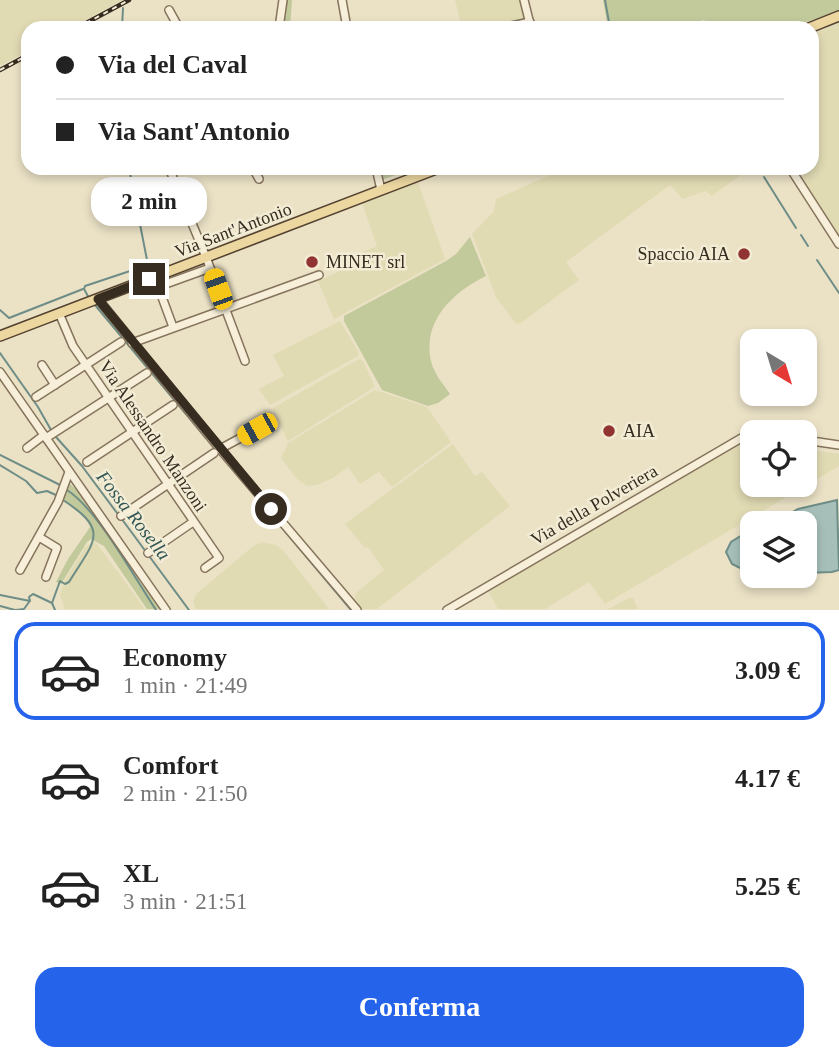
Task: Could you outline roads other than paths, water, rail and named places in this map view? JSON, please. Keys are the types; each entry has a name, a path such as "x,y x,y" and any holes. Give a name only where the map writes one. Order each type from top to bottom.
{"main road":[{"path":"819,24 839,16"},
{"name":"Via Sant'Antonio","path":"0,336 421,175"}],"street":[{"path":"280,21 282,0"},
{"path":"342,0 346,21"},
{"path":"524,0 529,21"},
{"path":"169,10 175,21"},
{"path":"172,175 245,361"},
{"path":"257,175 259,179"},
{"path":"378,175 381,190"},
{"path":"795,175 839,244"},
{"path":"173,327 160,286 210,268"},
{"path":"132,343 319,275"},
{"path":"98,299 217,451 357,610"},
{"name":"Via Alessandro Manzoni","path":"60,313 73,346 219,558 205,568"},
{"path":"36,397 121,342"},
{"path":"42,365 55,385"},
{"path":"27,447 147,373"},
{"path":"2,376 166,610"},
{"path":"87,462 173,405"},
{"path":"121,516 217,451 257,429"},
{"name":"Via della Polveriera","path":"447,610 740,438"},
{"path":"817,442 839,445"},
{"path":"20,570 58,502 69,472"},
{"path":"148,553 193,522"},
{"path":"38,537 57,548 46,577"}],"water":[{"path":"837,500 839,570 817,573 817,511 795,511"},
{"path":"740,536 740,568 732,564 726,552 731,542"}],"waterway":[{"path":"605,0 609,21"},
{"path":"122,21 123,8"},
{"path":"89,298 85,286 148,265 130,175"},
{"path":"764,177 796,228"},
{"path":"801,235 808,246"},
{"path":"817,260 839,293"},
{"path":"0,310 9,318 83,289"},
{"path":"95,305 206,438"},
{"name":"Fossa Rosella","path":"0,353 51,430"},
{"name":"Fossa Rosella","path":"56,437 82,466 117,513"},
{"path":"0,455 60,485"},
{"path":"221,455 351,610"},
{"path":"0,465 26,481 37,493 47,491 58,496"},
{"path":"67,490 103,528 156,610"},
{"path":"52,603 60,581 65,584 69,582 91,546 93,537 93,529 88,520 63,500"},
{"name":"Fossa Rosella","path":"121,518 189,610"},
{"path":"0,595 30,601 29,597 33,594 52,603 55,610"},
{"path":"16,610 24,609 29,602"},
{"path":"0,606 15,610"}],"railway":[{"path":"90,21 129,0"},
{"path":"0,70 21,59"}],"place":[{"name":"Spaccio AIA","path":"744,254"},
{"name":"MINET srl","path":"312,262"},
{"name":"AIA","path":"609,431"}]}
